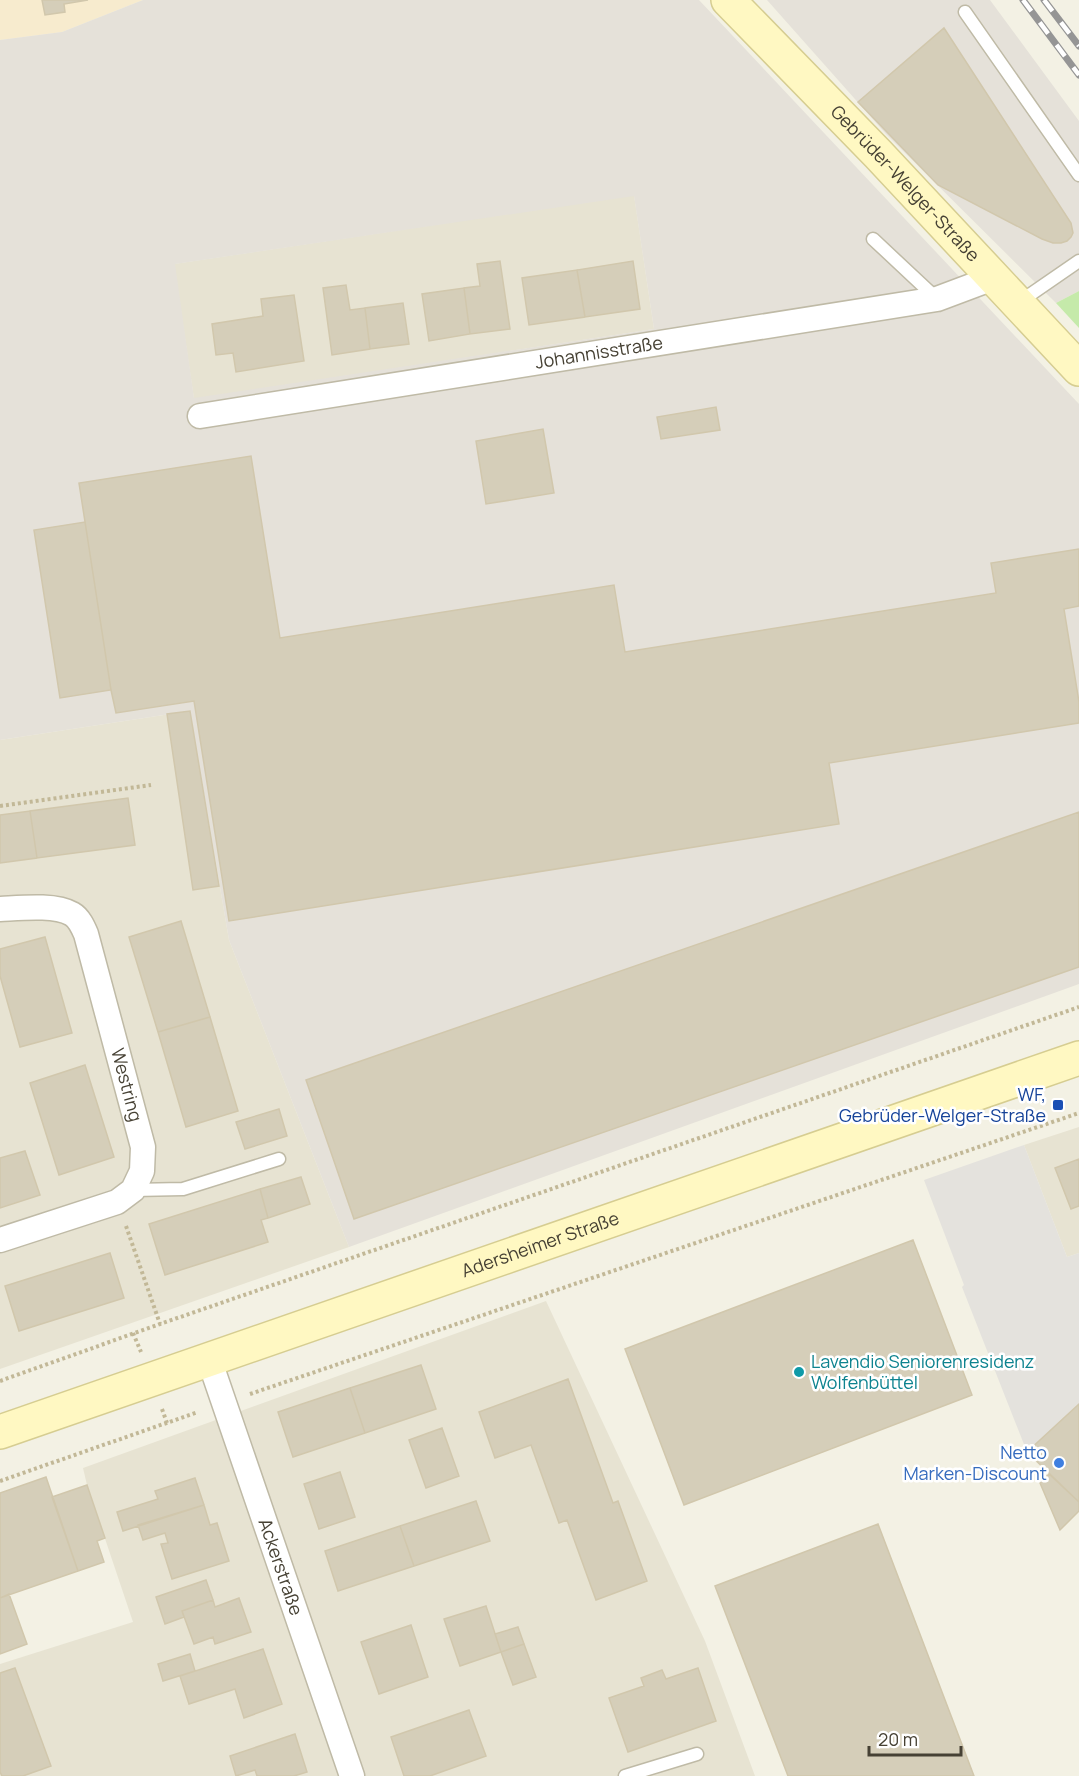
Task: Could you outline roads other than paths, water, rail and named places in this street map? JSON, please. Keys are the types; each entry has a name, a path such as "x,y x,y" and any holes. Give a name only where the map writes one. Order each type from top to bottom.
{"main road":[{"name":"Gebrüder-Welger-Straße","path":"728,0 878,154 1079,369"},
{"name":"Adersheimer Straße","path":"0,1432 1079,1058"}],"street":[{"name":"Johannisstraße","path":"200,416 937,299 993,278"},
{"name":"Westring","path":"0,909 52,909 73,914 82,923 143,1146 142,1170 125,1196"},
{"path":"0,1240 125,1196"},
{"name":"Ackerstraße","path":"209,1359 352,1776"}],"lane":[{"path":"965,12 1079,175"},
{"path":"873,239 937,299"},
{"path":"1017,303 1079,261"},
{"path":"125,1196 183,1189 279,1159"},
{"path":"625,1776 697,1754"}],"railway":[{"path":"1023,0 1079,75"},
{"path":"1044,0 1079,46"}],"place":[{"name":"WF, Gebrüder-Welger-Straße","path":"1058,1105"},
{"name":"Lavendio Seniorenresidenz Wolfenbüttel","path":"799,1372"},
{"name":"Netto Marken-Discount","path":"1059,1463"}]}
